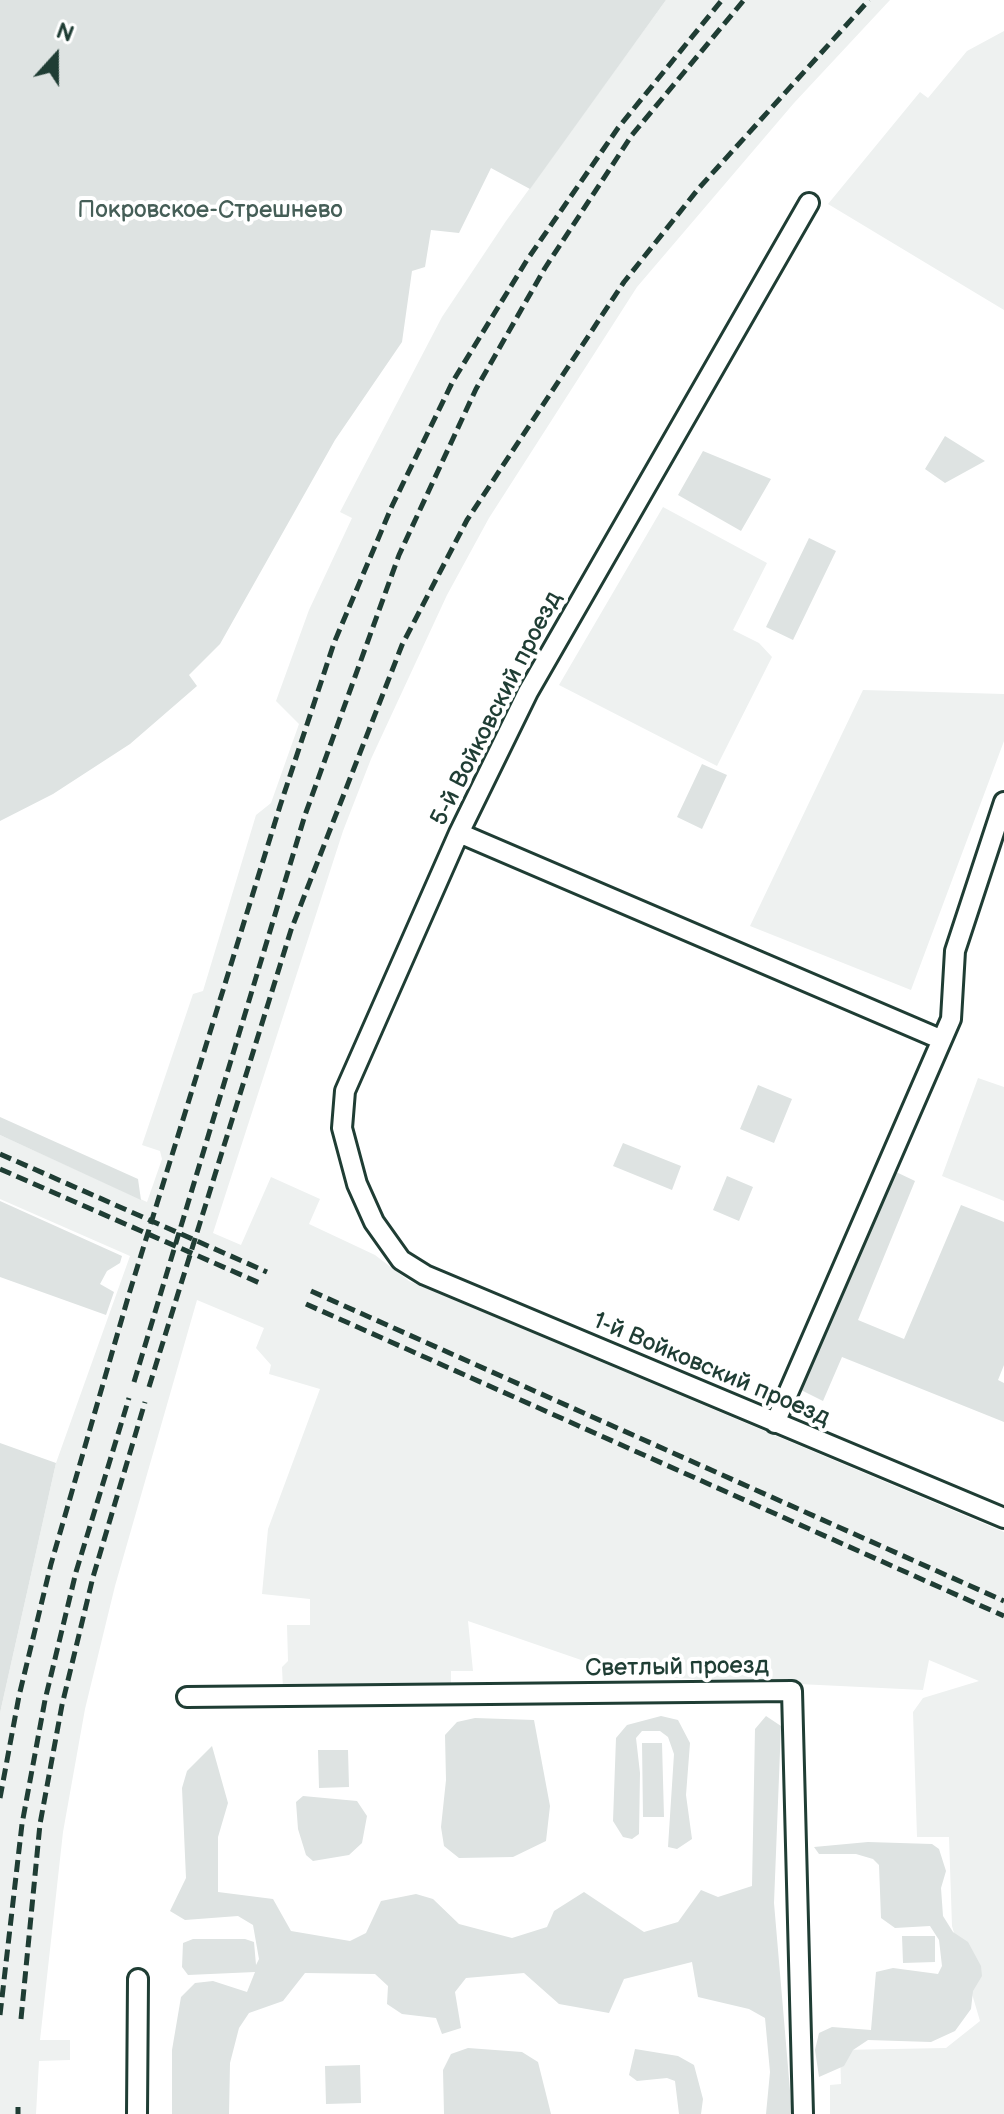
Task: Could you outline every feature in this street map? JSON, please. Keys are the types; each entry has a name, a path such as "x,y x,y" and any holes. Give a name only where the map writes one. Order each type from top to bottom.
{"street":[{"name":"5-й Войковский проезд","path":"401,1260 374,1222 359,1190 346,1146 342,1109 350,1078 459,833 534,681 809,203"},
{"path":"775,1423 951,1019 955,951 1004,802"},
{"path":"459,833 940,1039"},
{"name":"1-й Войковский проезд","path":"401,1260 425,1275 1004,1518"},
{"name":"Светлый проезд","path":"187,1697 792,1691 803,2114"},
{"path":"137,2114 138,1979"}],"shaded area":[{"path":"666,0 890,0 794,103 637,287 489,518 447,595 371,759 343,831 213,1233 241,1245 271,1177 320,1199 309,1224 375,1255 409,1281 1004,1532 1004,2114 830,2114 830,2085 841,2084 840,2050 946,2048 980,2021 952,1926 949,1837 917,1837 913,1712 923,1698 979,1681 929,1660 923,1690 633,1676 632,1663 587,1662 468,1621 473,1671 451,1671 451,1686 283,1690 282,1667 288,1661 287,1625 310,1625 310,1599 262,1594 268,1529 320,1389 269,1374 271,1365 256,1348 264,1328 197,1300 115,1586 85,1709 63,1832 40,2040 70,2040 70,2060 39,2061 36,2114 0,2114 0,1713 56,1463 130,1256 0,1199 0,1135 147,1202 162,1159 160,1151 142,1145 193,994 203,991 256,815 271,803 299,724 276,701 309,610 352,518 340,512 442,317 506,221"},
{"path":"1004,31 1004,310 828,204 920,92 928,98 967,51"},
{"path":"663,507 767,563 733,630 759,643 772,657 717,766 559,685"},
{"path":"863,690 1004,694 1004,741 911,990 750,926"},
{"path":"978,1078 1004,1087 1004,1201 942,1176"}],"green space":[{"name":"Покровское-Стрешнево","path":"0,0 666,0 530,189 491,168 459,233 431,230 425,267 412,271 402,342 335,440 220,644 189,675 197,686 130,744 53,794 0,821"},
{"path":"945,436 985,461 945,483 925,469"},
{"path":"703,451 771,479 741,531 678,495"},
{"path":"809,538 836,551 793,640 766,627"},
{"path":"702,764 727,775 702,829 677,817"},
{"path":"758,1085 792,1099 774,1143 740,1129"},
{"path":"0,1117 138,1179 141,1200 0,1135"},
{"path":"623,1143 681,1166 672,1190 613,1166"},
{"path":"894,1171 915,1181 858,1320 904,1339 961,1205 1004,1222 1004,1365 998,1380 1004,1383 1004,1422 842,1357 823,1401 801,1390"},
{"path":"727,1176 753,1187 739,1221 713,1210"},
{"path":"0,1201 122,1256 120,1263 107,1271 100,1284 114,1292 106,1315 0,1277"},
{"path":"0,1443 56,1463 0,1713"},
{"path":"661,1716 678,1720 690,1743 686,1795 692,1839 677,1849 668,1847 674,1754 668,1737 660,1731 642,1731 636,1738 640,1773 639,1834 632,1839 623,1837 613,1821 616,1738 627,1725"},
{"path":"766,1716 781,1726 774,1903 792,2114 766,2114 770,2072 765,2018 749,2009 698,1997 692,1962 624,1979 609,2013 559,2004 524,1973 466,1978 455,1992 461,2028 442,2034 436,2018 402,2014 387,2004 388,1986 375,1974 305,1973 283,2001 249,2013 239,2028 230,2063 229,2114 172,2114 172,2050 181,1997 195,1983 213,1981 247,1992 255,1972 188,1975 182,1967 183,1943 193,1939 245,1939 254,1942 256,1965 259,1959 253,1925 238,1916 185,1920 170,1911 186,1878 182,1788 187,1771 212,1746 228,1803 218,1837 218,1892 273,1899 291,1931 350,1941 366,1933 381,1901 416,1894 433,1899 459,1924 512,1938 547,1927 554,1911 584,1892 644,1932 678,1922 701,1890 718,1897 752,1886 755,1729"},
{"path":"475,1718 534,1720 550,1806 546,1841 513,1857 459,1858 444,1846 441,1827 446,1780 445,1735 457,1722"},
{"path":"642,1743 662,1743 664,1817 643,1817"},
{"path":"318,1750 348,1750 349,1787 319,1788"},
{"path":"303,1796 357,1801 367,1816 362,1843 349,1855 313,1861 306,1855 298,1829 296,1802"},
{"path":"868,1842 932,1844 939,1849 946,1871 941,1888 943,1916 953,1932 968,1942 981,1966 982,1976 973,1991 971,2009 955,2031 931,2042 868,2040 853,2050 844,2066 819,2077 815,2050 819,2033 832,2027 871,2030 876,1972 893,1968 938,1974 942,1966 939,1940 930,1926 895,1928 881,1918 879,1865 873,1859 856,1854 819,1854 814,1847"},
{"path":"902,1936 935,1936 935,1962 903,1963"},
{"path":"468,2048 522,2052 538,2062 551,2114 444,2114 443,2070 451,2054"},
{"path":"635,2049 678,2056 694,2065 703,2099 701,2114 679,2114 675,2081 667,2078 637,2081 629,2075"},
{"path":"360,2065 361,2103 326,2104 325,2066"}],"railway":[{"path":"0,1798 19,1696 51,1564 129,1294 280,806 334,643 392,506 453,381 527,260 618,128 722,0"},
{"path":"134,1382 305,815 399,555 476,389 545,268 632,135 744,0"},
{"path":"149,1387 291,930 402,645 467,520 624,282 699,188 869,0"},
{"path":"0,1154 267,1272"},
{"path":"0,1169 262,1284"},
{"path":"311,1291 1004,1601"},
{"path":"306,1304 1004,1616"},
{"path":"0,2015 22,1824 45,1700 76,1572 129,1398"},
{"path":"21,2019 40,1824 62,1705 93,1577 145,1402"},
{"path":"18,2107 18,2114"}]}
